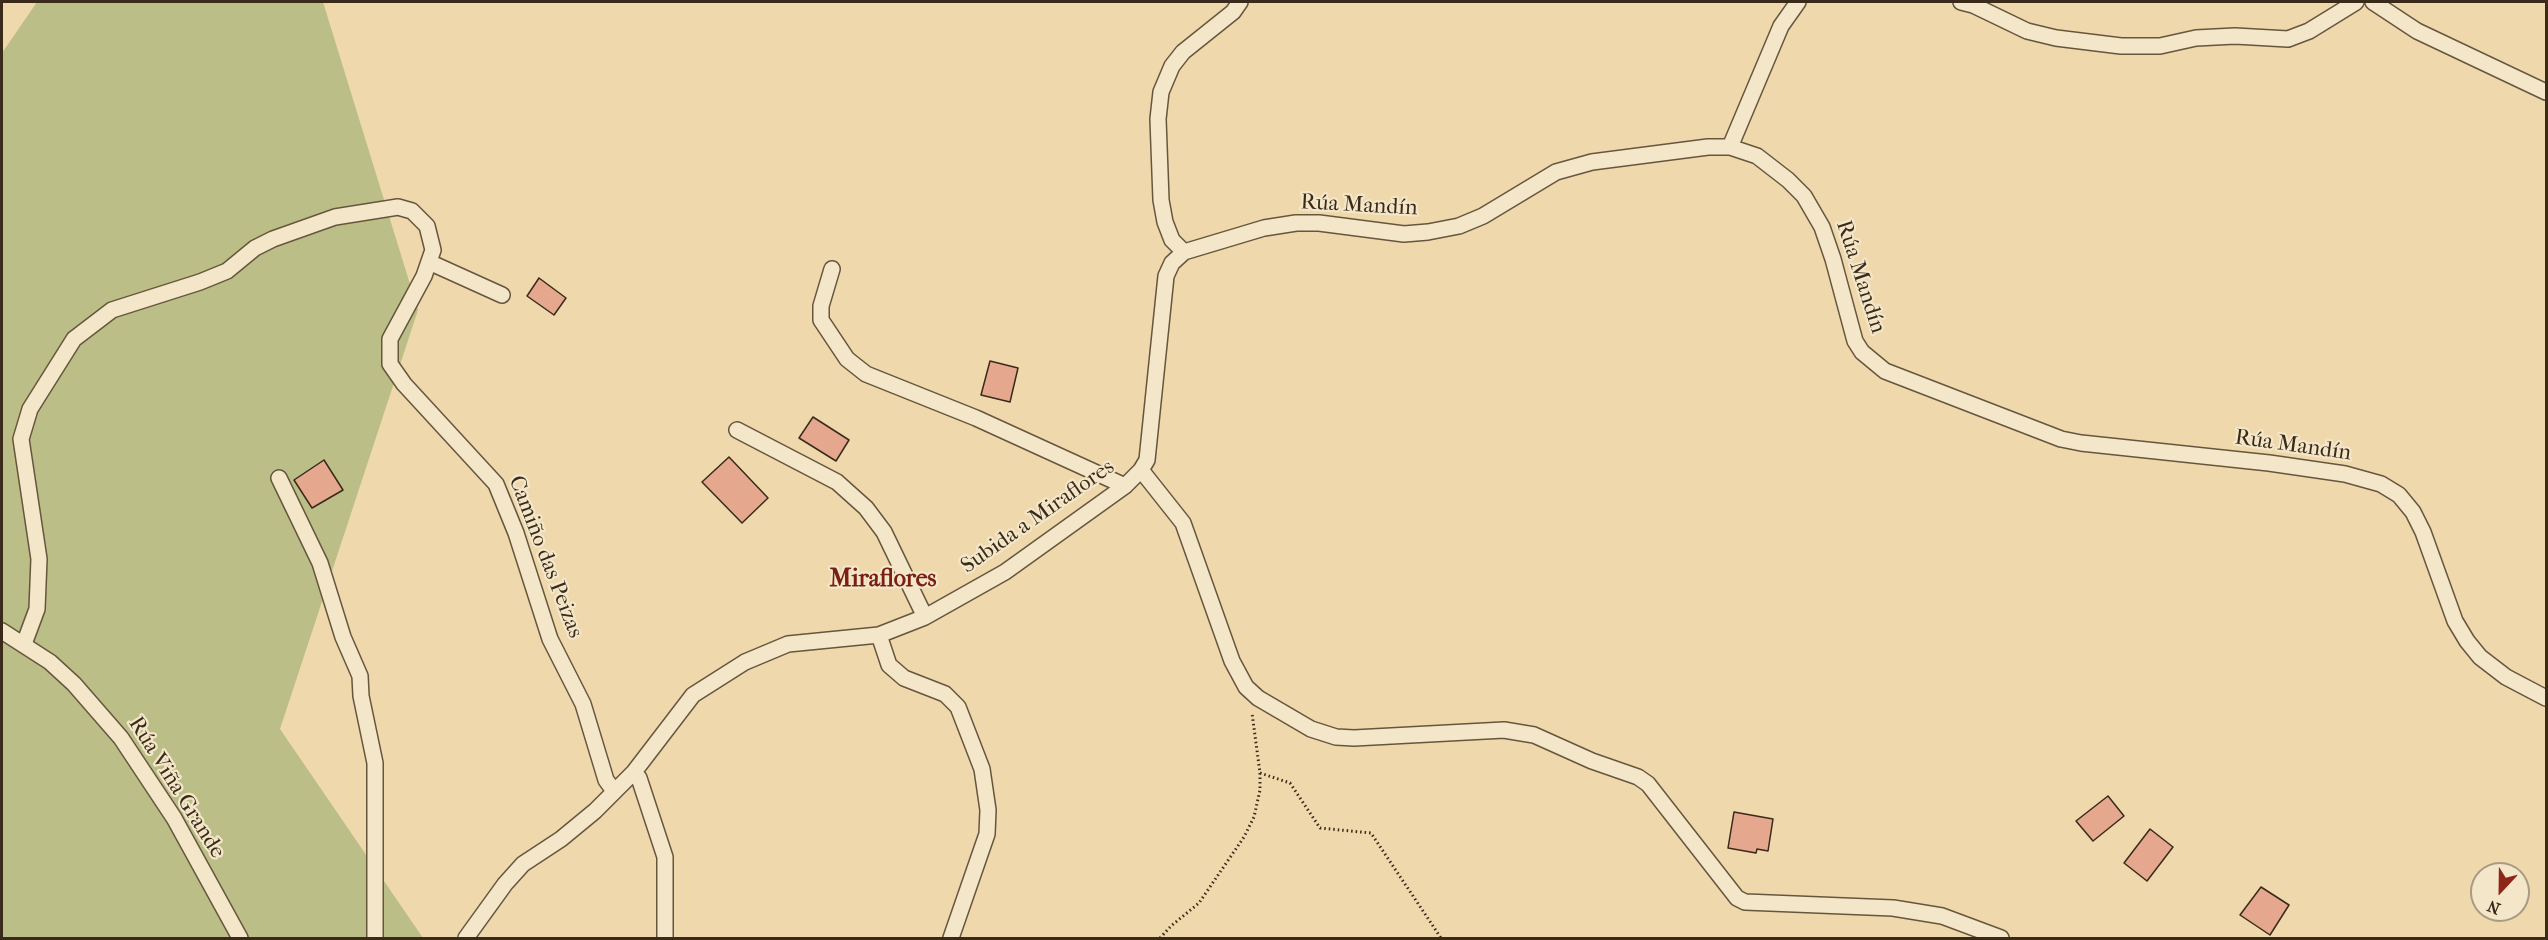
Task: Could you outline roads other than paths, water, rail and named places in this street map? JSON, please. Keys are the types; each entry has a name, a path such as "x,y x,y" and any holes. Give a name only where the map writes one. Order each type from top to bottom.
{"street":[{"path":"1184,252 1172,240 1165,222 1161,200 1158,119 1161,92 1172,66 1183,52 1233,12 1240,2"},
{"path":"1730,147 1780,26 1798,2"},
{"path":"1961,2 1973,5 2027,31 2067,40 2121,46 2160,46 2196,38 2235,36 2288,39 2309,31 2356,2"},
{"path":"2373,2 2416,31 2547,92"},
{"name":"Rúa Mandín","path":"1184,252 1264,228 1296,223 1319,223 1404,234 1428,232 1459,226 1483,216 1556,172 1592,162 1708,147 1730,147 1746,151 1770,165 1804,196 1826,238 1855,340 1873,362 1907,381 2061,439 2269,463 2345,474 2380,484 2399,495 2413,512 2423,532 2455,621 2467,641 2480,657 2506,677 2547,698"},
{"name":"Camiño das Peizas","path":"24,644 37,609 39,559 21,439 30,409 74,339 112,310 227,271 255,249 273,239 335,217 398,207 412,212 427,226 433,250 424,276 390,339 390,364 404,384 496,484 516,533 550,639 583,704 606,780 614,791"},
{"name":"Subida a Miraflores","path":"466,939 505,884 523,864 595,811 634,772 693,695 745,662 788,644 879,635 925,617 1005,572 1125,486 1148,460 1166,276 1172,263 1184,252"},
{"path":"429,262 502,295"},
{"path":"832,268 821,306 821,320 847,359 867,374 976,418 1125,486"},
{"path":"737,430 837,482 866,508 884,532 925,617"},
{"path":"1141,470 1183,524 1232,661 1246,687 1258,698 1311,729 1354,738 1504,730 1534,735 1638,777 1648,784 1737,898 1745,902 1893,908 1942,915 2001,939"},
{"path":"279,478 320,563 343,637 360,676 361,696 375,763 375,939"},
{"name":"Rúa Viña Grande","path":"2,631 24,644 74,684 121,738 174,818 240,939"},
{"path":"879,635 889,665 904,678 945,694 958,707 982,769 988,810 987,834 951,939"},
{"path":"634,772 639,777 665,857 664,939"}],"district":[{"name":"Miraflores","path":"883,580"}]}
